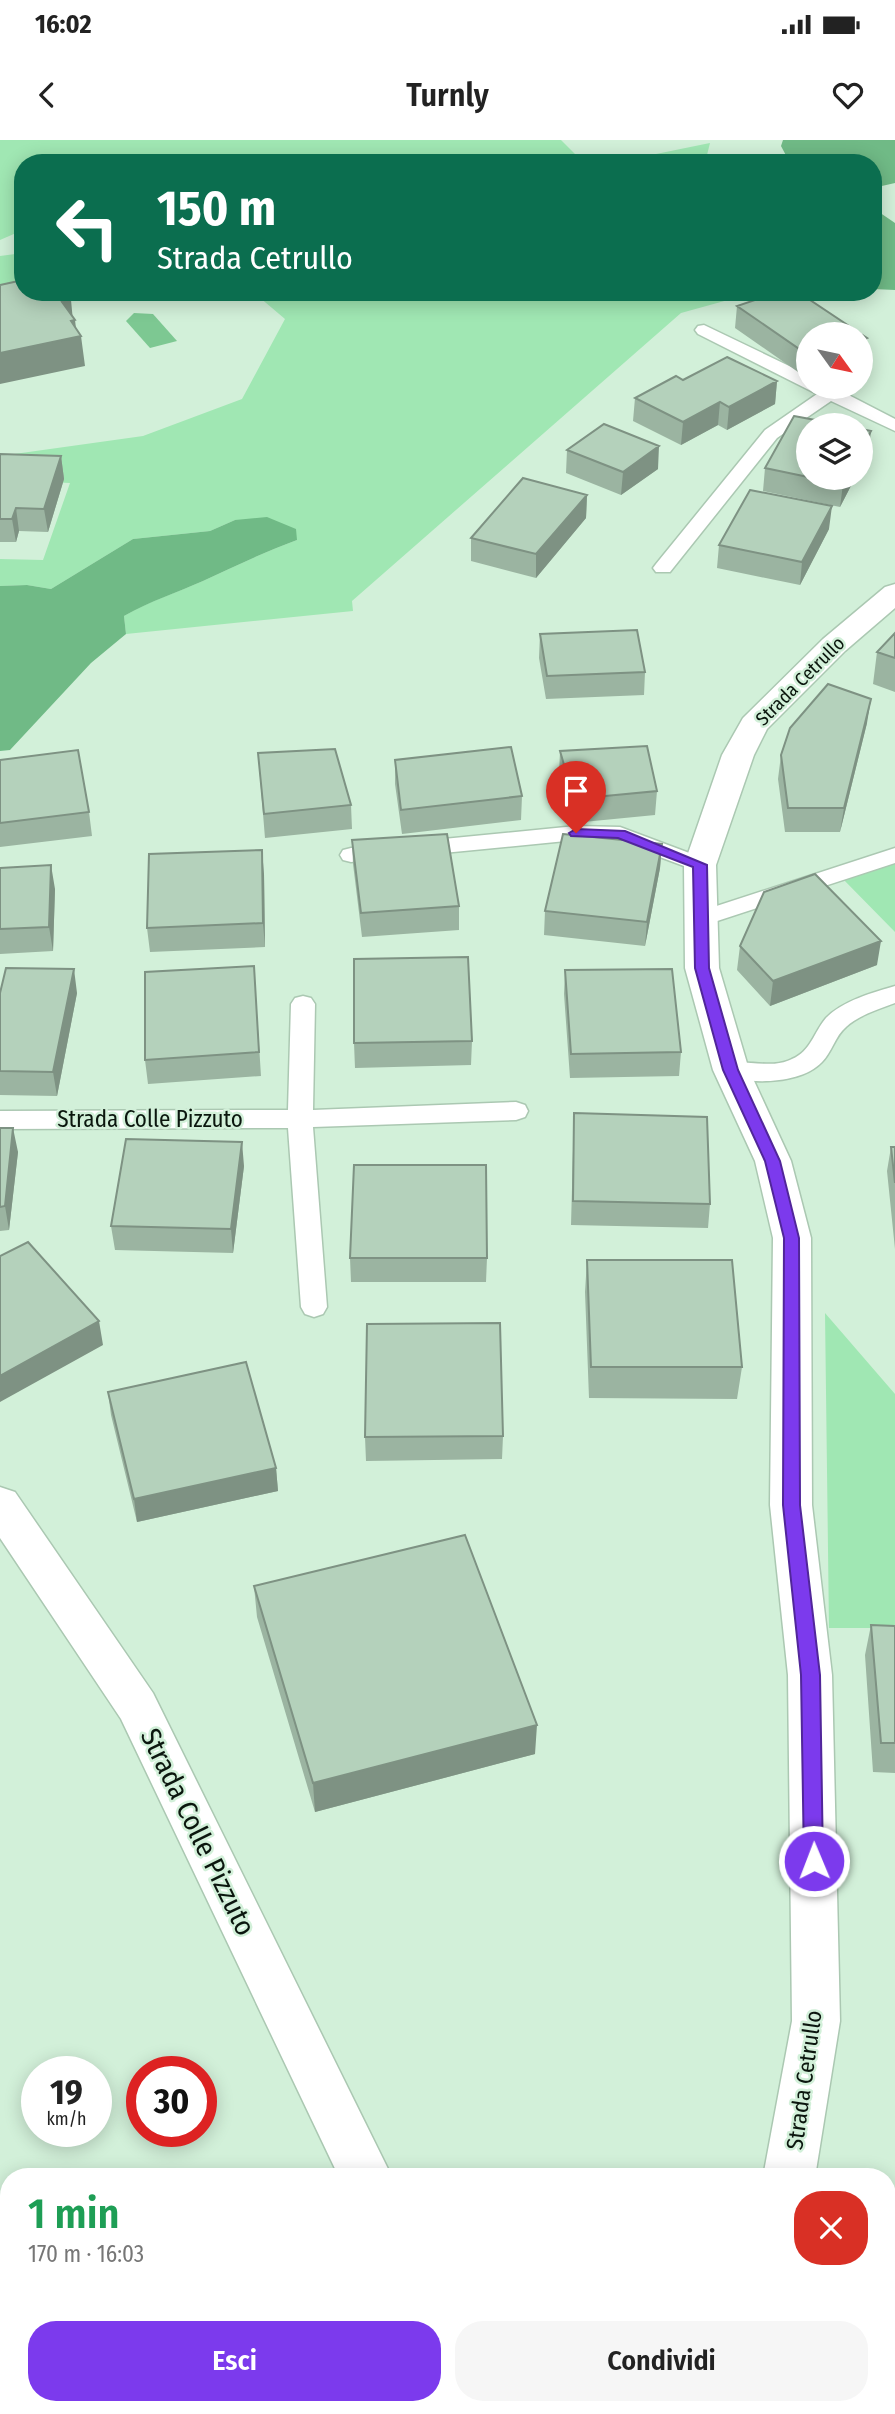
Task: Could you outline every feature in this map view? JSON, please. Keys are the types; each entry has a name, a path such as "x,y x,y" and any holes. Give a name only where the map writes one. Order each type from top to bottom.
{"street":[{"name":"Strada Cetrullo","path":"791,2168 816,2021 810,1675 791,1505 792,1238 772,1161 731,1070 702,968 700,865 737,755 754,725 834,645 895,593"},
{"name":"Strada Colle Pizzuto","path":"0,1504 137,1706 362,2168"}],"lane":[{"path":"705,330 796,376"},
{"path":"663,568 771,433 813,399"},
{"path":"842,399 895,426"},
{"path":"351,855 587,833 620,834 700,865"},
{"path":"700,919 895,855"},
{"path":"731,1070 777,1071 805,1065 818,1051 828,1029 843,1016 895,995"},
{"path":"303,1004 300,1119 314,1307"},
{"name":"Strada Colle Pizzuto","path":"0,1120 300,1119 516,1111"}],"shaded area":[{"path":"0,140 561,140 575,154 14,154 14,234 0,240"},
{"path":"783,140 895,140 895,183 882,186 882,154 785,154 781,146"},
{"path":"710,143 707,154 656,154"},
{"path":"882,214 895,223 895,290 882,289"},
{"path":"14,254 14,286 0,288 0,256"},
{"path":"264,301 724,301 681,313 352,601 353,611 126,634 124,616 133,611 297,540 235,520 210,531 133,539 51,589 27,585 0,586 0,559 43,560 70,483 7,480 0,456 143,436 242,399 285,319"},
{"path":"134,313 153,314 177,341 150,348 126,321"},
{"path":"267,517 296,529 297,540 124,616 126,634 91,663 10,750 0,751 0,586 27,585 51,589 133,539 210,531 235,520"},
{"path":"895,860 895,932 841,877"},
{"path":"825,1313 895,1394 895,1628 829,1628"}],"building":[{"path":"14,282 14,301 66,301 62,302 75,320 71,321 81,336 0,353 0,285"},
{"path":"752,301 812,301 843,322 796,322 796,347 737,306"},
{"path":"727,357 777,381 729,407 720,402 683,422 635,398 676,376 683,380"},
{"path":"794,416 796,416 796,474 765,468"},
{"path":"604,424 659,446 623,472 567,450"},
{"path":"0,454 61,456 44,509 16,508 12,519 0,519"},
{"path":"523,478 587,495 536,554 471,538"},
{"path":"750,490 832,506 802,562 719,545"},
{"path":"637,630 645,672 547,676 540,634"},
{"path":"895,633 895,658 877,652"},
{"path":"828,684 871,699 844,808 788,808 781,755 790,728"},
{"path":"647,746 657,791 574,799 560,751"},
{"path":"511,747 522,796 401,810 395,760"},
{"path":"335,749 351,805 264,814 258,753"},
{"path":"78,750 89,812 0,823 0,760"},
{"path":"447,834 459,906 361,913 352,840"},
{"path":"563,834 662,844 647,922 545,911"},
{"path":"262,850 263,923 147,928 149,854"},
{"path":"51,865 49,927 0,929 0,868"},
{"path":"815,874 881,941 773,981 740,946 764,892"},
{"path":"468,957 472,1041 354,1043 354,959"},
{"path":"254,966 259,1052 145,1060 145,972"},
{"path":"6,968 74,969 53,1072 0,1071 0,993"},
{"path":"672,969 681,1052 571,1054 565,970"},
{"path":"574,1113 707,1117 710,1204 573,1201"},
{"path":"0,1128 13,1128 5,1206 0,1207"},
{"path":"126,1139 242,1142 231,1229 111,1226"},
{"path":"891,1147 895,1147 895,1183"},
{"path":"354,1165 486,1165 487,1258 350,1258"},
{"path":"28,1242 99,1321 0,1376 0,1256"},
{"path":"587,1260 732,1260 742,1367 591,1367"},
{"path":"500,1323 503,1436 365,1437 367,1324"},
{"path":"246,1362 276,1468 134,1499 108,1392"},
{"path":"465,1535 537,1725 313,1783 254,1586"},
{"path":"871,1625 895,1626 895,1743 881,1743"}],"route":[{"path":"576,833 620,834 700,865 698,892 702,968 731,1070 772,1161 792,1238 791,1505 810,1675 814,1861"}]}
